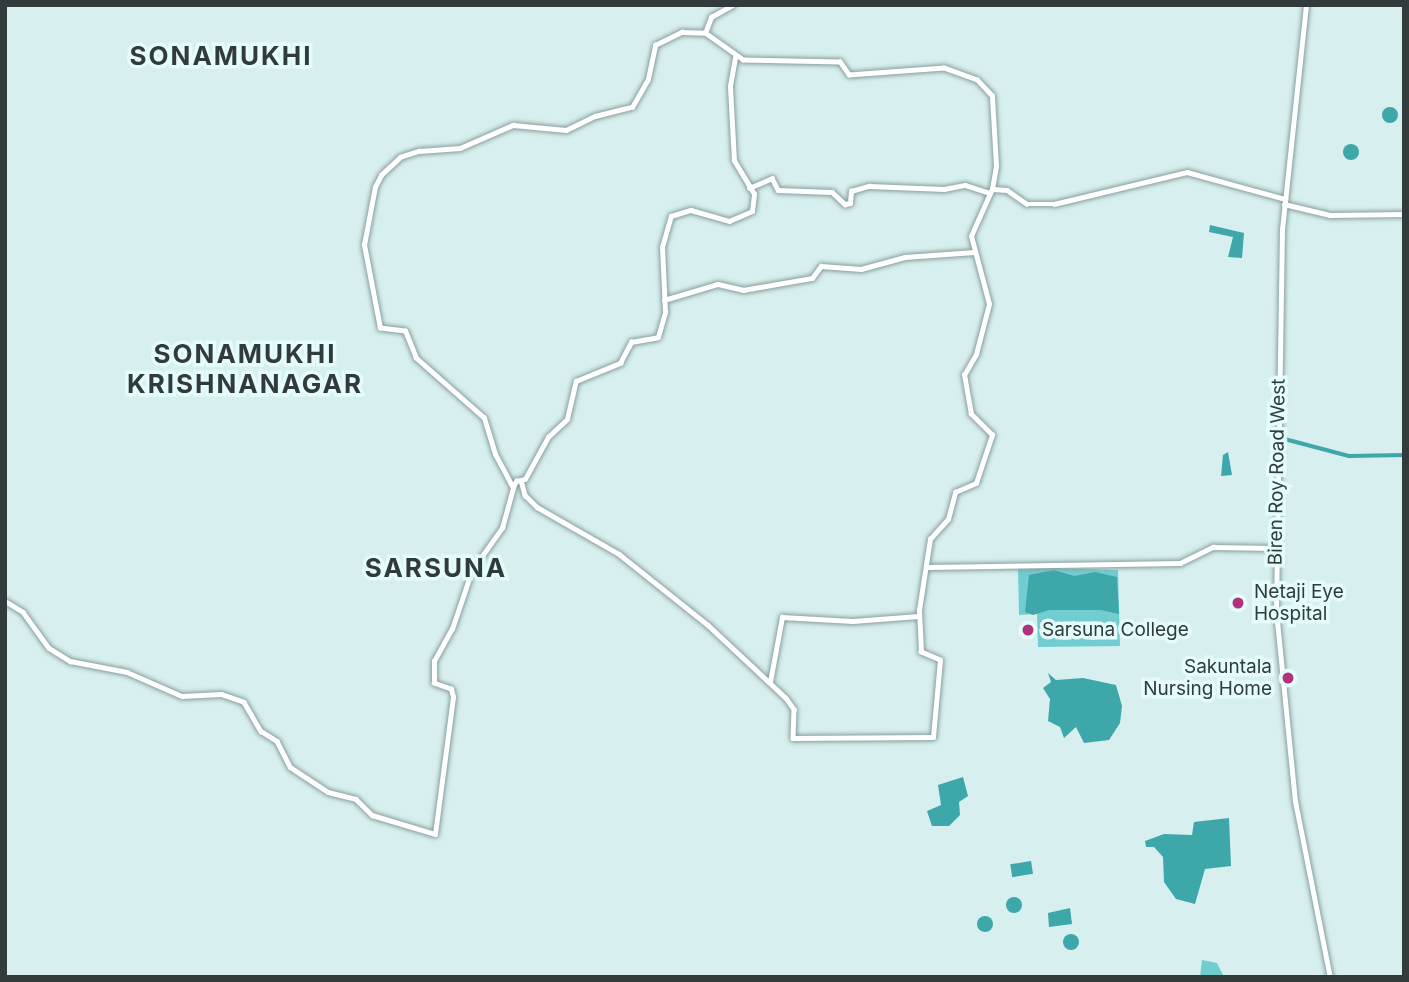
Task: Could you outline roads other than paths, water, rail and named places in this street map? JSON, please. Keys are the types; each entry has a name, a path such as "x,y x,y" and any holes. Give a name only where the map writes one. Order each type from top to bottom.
{"main road":[{"name":"Biren Roy Road West","path":"1306,5 1285,201 1275,548 1277,626 1291,777 1331,977"}],"street":[{"path":"705,33 711,17 733,5"},
{"path":"513,488 495,454 484,418 416,358 405,331 380,328 364,245 379,179 400,158 419,151 460,148 513,125 566,130 595,116 632,107 648,79 655,46 682,32 705,33 735,57 839,62 849,75 937,67 974,78 987,87 993,104 998,152 991,191 971,231 974,252 989,304 964,379 971,414 990,430 992,438 976,483 955,492 948,519 931,537 919,616 921,651 940,660 933,737 793,738 793,705 770,683 708,625 619,554 537,507 525,495 521,480"},
{"path":"5,601 23,612 49,648 69,661 127,672 182,696 220,694 244,702 261,731 277,741 283,761 292,769 326,791 356,799 372,816 435,834 453,697 451,689 434,683 434,661 452,629 472,570 502,528 513,488 537,461 548,437 567,419 576,381 620,363 631,342 658,337 664,300 662,247 671,216 686,210 720,220 741,219 754,206 750,188 734,161 730,86 735,57"},
{"path":"750,188 772,178 778,190 832,192 845,204 850,203 851,191 869,186 944,189 965,185 991,191 1007,190 1027,204 1054,204 1187,172 1330,215 1404,214"},
{"path":"664,300 718,284 743,290 812,278 821,266 862,269 898,258 974,252"},
{"path":"928,567 1180,564 1213,547 1275,548"},
{"path":"770,683 782,617 852,621 919,616"}],"waterway":[{"path":"1281,438 1349,456 1404,455"}],"place":[{"name":"Netaji Eye Hospital","path":"1238,603"},
{"name":"Sarsuna College","path":"1028,630"},
{"name":"Sakuntala Nursing Home","path":"1288,678"}],"district":[{"name":"SONAMUKHI","path":"221,56"},
{"name":"SONAMUKHI KRISHNANAGAR","path":"245,369"},
{"name":"SARSUNA","path":"436,568"}]}
